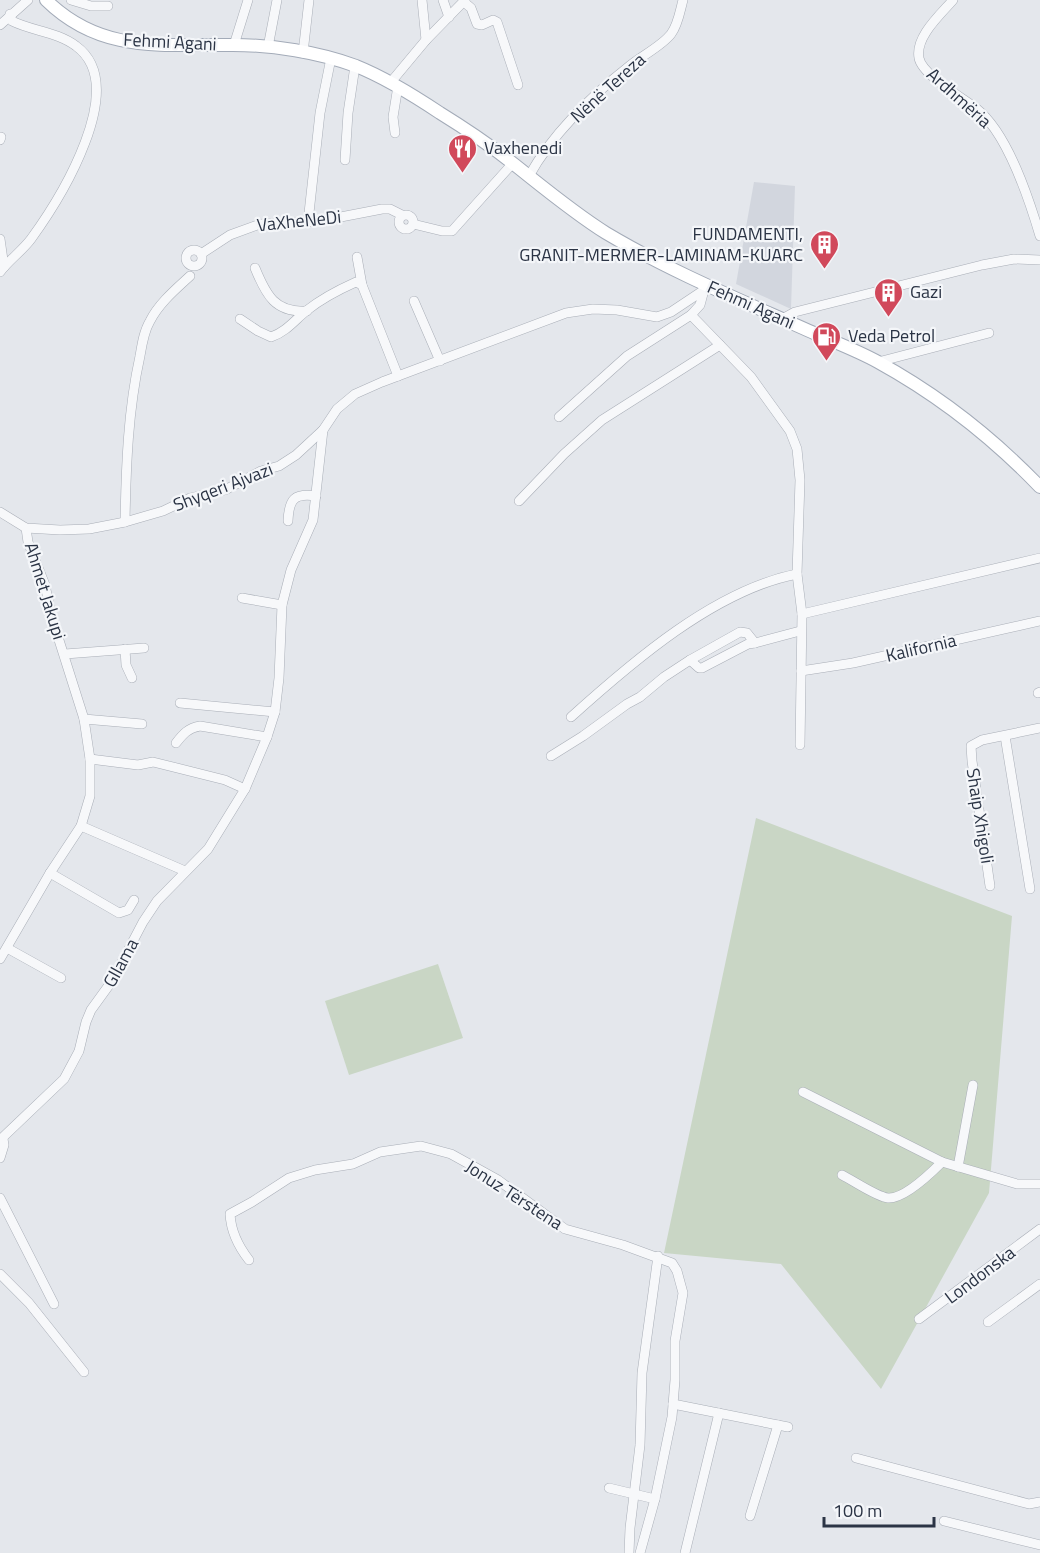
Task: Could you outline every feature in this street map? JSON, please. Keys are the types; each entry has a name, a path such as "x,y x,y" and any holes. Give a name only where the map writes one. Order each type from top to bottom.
{"main road":[{"name":"Fehmi Agani","path":"49,3 69,20 89,31 128,43 234,45 303,52 356,66 394,84 478,137 603,231 706,288 784,318 878,362 979,430 1016,461 1040,487"}],"street":[{"path":"0,25 28,0"},
{"path":"49,3 65,0"},
{"path":"71,0 91,6 108,6"},
{"name":"Fehmi Agani","path":"234,45 248,0"},
{"path":"268,47 277,0"},
{"path":"303,52 309,0"},
{"path":"422,0 426,40"},
{"path":"442,0 449,16"},
{"name":"Nënë Tereza","path":"529,176 567,125 591,100 626,68 671,34 678,20 683,0"},
{"name":"Ardhmëria","path":"953,0 920,43 918,56 932,75 990,122 1020,178 1040,236"},
{"path":"941,14 960,0"},
{"path":"395,133 394,84 426,40 464,1 471,8 477,24 482,25 493,20 497,22 518,85"},
{"path":"2,270 30,240 53,205 80,155 91,126 97,95 95,74 89,59 76,46 22,26 12,21 10,14"},
{"path":"308,222 320,113 331,58"},
{"path":"345,160 347,123 356,66"},
{"name":"VaXheNeDi","path":"201,254 230,235 246,228 273,222 325,221 382,209 395,211 402,216 410,216 413,224 452,231 513,163"},
{"path":"0,238 2,270"},
{"path":"357,257 374,318 398,376"},
{"path":"784,318 795,312 982,265 1014,259 1040,260"},
{"path":"255,268 272,301 283,308 297,311 307,310"},
{"path":"125,522 134,380 144,337 150,320 158,309 190,276"},
{"path":"240,319 272,337 280,334 307,310 337,290 356,282 363,285"},
{"path":"559,417 627,356 691,315 700,305 706,288"},
{"name":"Shyqeri Ajvazi","path":"0,512 26,528 60,530 89,529 125,522 162,511 190,498 225,490 261,471 279,466 296,455 323,430 337,409 355,394 398,376 566,313 593,309 617,310 657,317 671,312 706,288"},
{"path":"414,301 440,361"},
{"path":"691,315 751,377 794,439 797,449 800,480 797,574 802,614 800,745"},
{"path":"878,362 989,333"},
{"path":"519,501 564,454 602,420 720,345"},
{"name":"Gllama","path":"0,1158 4,1145 2,1139 64,1078 79,1051 91,1010 112,981 143,922 157,901 208,849 245,789 275,712 282,605 291,570 313,520 323,430"},
{"path":"288,521 292,500 298,496 316,496"},
{"name":"Ahmet Jakupi","path":"0,959 50,873 81,826 90,796 90,759 84,719 52,618 45,585 28,542 26,528"},
{"path":"802,614 1040,558"},
{"path":"571,717 650,650 696,618 750,588 777,578 797,574"},
{"path":"242,598 282,605"},
{"name":"Kalifornia","path":"801,671 853,663 1040,621"},
{"path":"690,660 702,668 748,644 800,631"},
{"path":"551,756 640,697 664,677 740,632 747,633 754,643"},
{"name":"Ahmet Jakupi","path":"65,654 144,648"},
{"path":"125,649 126,665 132,678"},
{"path":"180,703 275,712"},
{"path":"84,719 142,724"},
{"path":"176,743 192,727 200,726 267,737"},
{"name":"Shaip Xhigoli","path":"990,886 972,761 972,746 982,740 1040,728"},
{"name":"Shaip Xhigoli","path":"1005,736 1030,889"},
{"path":"90,759 138,765 153,762 225,780 245,789"},
{"path":"81,826 184,871"},
{"path":"50,873 119,913 128,910 134,900"},
{"path":"7,948 61,978"},
{"path":"958,1167 973,1085"},
{"path":"803,1092 942,1162 1017,1184 1040,1184"},
{"name":"Jonuz Tërstena","path":"249,1260 239,1248 232,1230 230,1214 235,1210 289,1178 315,1170 353,1164 380,1152 421,1146 451,1154 498,1180 565,1229 658,1256 672,1263 677,1271 683,1293 675,1341 673,1404 656,1499 640,1553"},
{"path":"842,1175 886,1198 897,1197 942,1162"},
{"path":"0,1198 54,1304"},
{"name":"Londonska","path":"919,1319 1003,1259 1040,1229"},
{"path":"629,1553 640,1445 642,1373 658,1256"},
{"path":"0,1274 43,1319 84,1372"},
{"path":"988,1322 1040,1284"},
{"path":"673,1404 783,1426 750,1516"},
{"path":"685,1553 719,1413"},
{"path":"856,1458 1029,1504 1040,1502"},
{"path":"609,1488 634,1492 656,1499"},
{"path":"944,1521 1040,1545"}],"shaded area":[{"path":"754,182 795,186 791,309 736,284"}],"green space":[{"path":"756,818 1012,916 989,1193 881,1389 781,1264 664,1253"},
{"path":"438,964 463,1038 349,1075 325,1001"}],"place":[{"name":"Vaxhenedi","path":"463,174"},
{"name":"FUNDAMENTI, GRANIT-MERMER-LAMINAM-KUARC","path":"824,270"},
{"name":"Gazi","path":"889,318"},
{"name":"Veda Petrol","path":"827,362"}]}
